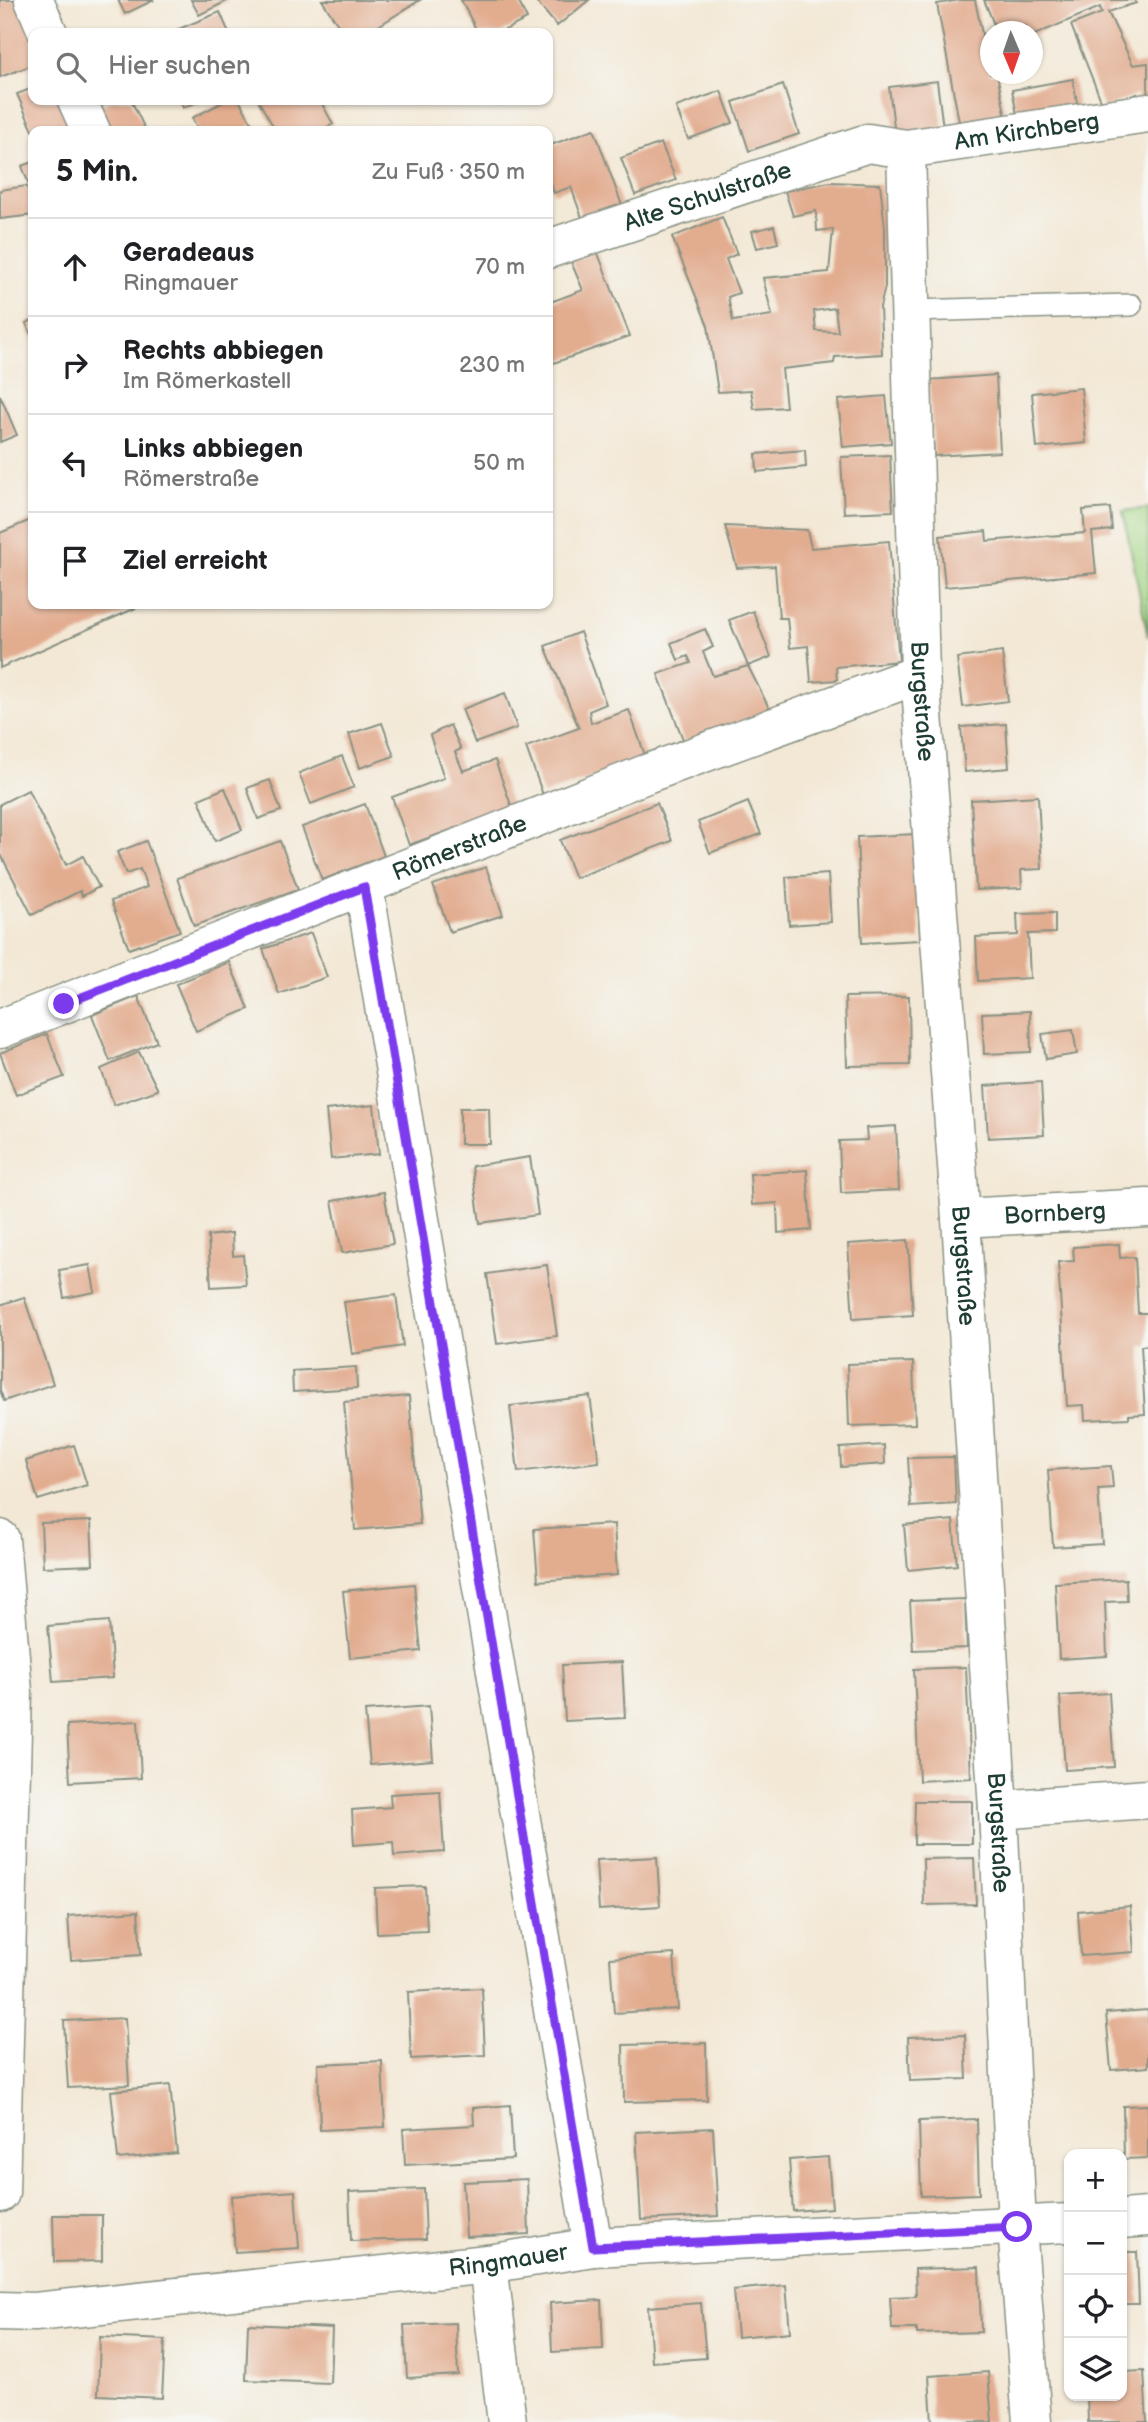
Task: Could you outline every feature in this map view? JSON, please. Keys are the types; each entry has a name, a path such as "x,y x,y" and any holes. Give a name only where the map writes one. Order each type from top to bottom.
{"street":[{"path":"34,0 46,28"},
{"path":"79,105 89,126"},
{"name":"Am Kirchberg","path":"906,149 1148,113"},
{"name":"Alte Schulstraße","path":"553,247 868,144 906,149"},
{"name":"Burgstraße","path":"906,149 920,674 961,1218 998,1810 1017,2227 1032,2422"},
{"name":"Römerstraße","path":"0,1029 646,774 920,674"},
{"path":"364,887 593,2247"},
{"name":"Bornberg","path":"961,1218 1148,1208"},
{"path":"0,1539 13,1692 0,2193"},
{"path":"998,1810 1148,1799"},
{"path":"1127,2219 1148,2217"},
{"name":"Ringmauer","path":"0,2311 35,2312 488,2264 593,2247 1064,2223"},
{"path":"488,2264 507,2422"}],"lane":[{"path":"911,312 1131,305"}],"green space":[{"path":"1148,508 1148,637 1123,511"}],"building":[{"path":"0,0 25,0 32,28 28,28 28,67 0,77"},
{"path":"118,0 154,0 125,14"},
{"path":"191,0 229,0 199,15"},
{"path":"322,0 420,0 375,28 340,28"},
{"path":"461,0 518,0 527,19 509,28 475,28"},
{"path":"535,0 589,0 557,26"},
{"path":"975,0 980,24 980,84 999,84 1006,118 960,127 937,4"},
{"path":"984,0 1135,0 1136,3 1108,12 1133,65 1148,63 1148,101 1138,103 1137,94 1104,108 1071,25 1102,13 1100,7 1043,31 1043,21 993,21"},
{"path":"220,12 227,28 181,28"},
{"path":"1073,79 1079,114 1019,124 1012,90"},
{"path":"937,81 943,128 895,135 889,87"},
{"path":"783,85 799,134 749,151 733,102"},
{"path":"28,90 28,105 70,105 79,126 31,126 17,94"},
{"path":"721,91 733,123 688,139 676,107"},
{"path":"102,105 133,105 144,126 99,126 91,110"},
{"path":"217,105 242,105 253,125 196,126 192,118"},
{"path":"261,105 323,105 333,124 329,126 273,126"},
{"path":"594,129 624,211 585,226 571,187 554,193 553,144"},
{"path":"661,143 676,180 635,195 621,158"},
{"path":"28,164 28,182 22,166"},
{"path":"830,182 880,184 885,228 885,287 880,307 882,354 835,357 834,363 782,369 786,407 754,409 751,390 718,392 708,326 672,237 722,217 737,254 726,259 739,293 728,297 733,321 772,315 763,278 829,272 833,229 817,231 816,211 793,216 785,191","holes":["835,308 838,332 816,331 814,311"]},
{"path":"26,186 28,216 0,219 0,190"},
{"path":"774,226 778,243 757,248 752,231"},
{"path":"597,251 630,336 553,363 553,301 583,290 571,262"},
{"path":"996,375 1000,452 934,456 929,380"},
{"path":"1081,388 1086,443 1037,448 1032,393"},
{"path":"0,395 17,435 0,442"},
{"path":"886,396 891,443 843,447 838,400"},
{"path":"805,450 806,467 757,472 756,454"},
{"path":"890,455 893,511 844,513 841,457"},
{"path":"1110,508 1112,530 1092,532 1096,573 945,587 940,536 986,531 987,541 1085,533 1083,510"},
{"path":"28,521 28,609 134,609 0,668 0,533"},
{"path":"725,526 807,530 811,548 889,541 899,661 836,667 837,680 811,682 808,646 790,648 787,618 779,618 775,566 737,568"},
{"path":"753,611 771,657 748,666 729,620"},
{"path":"705,629 713,647 703,652 713,676 748,666 770,710 684,742 658,674 691,663 688,656 678,660 671,643"},
{"path":"580,632 606,704 589,711 591,723 629,710 646,758 543,795 526,747 579,728 545,646"},
{"path":"1002,652 1008,701 963,707 957,658"},
{"path":"505,693 517,728 475,743 462,709"},
{"path":"382,723 394,756 360,768 349,734"},
{"path":"1006,724 1009,768 965,772 961,727"},
{"path":"450,725 461,749 455,752 463,771 495,760 512,808 409,845 392,797 444,778 430,735"},
{"path":"342,756 354,787 311,804 299,773"},
{"path":"270,780 281,811 258,819 247,788"},
{"path":"225,788 242,830 215,841 199,799"},
{"path":"28,790 66,865 83,856 99,887 82,896 80,891 32,915 0,853 0,804"},
{"path":"1038,796 1042,869 1021,870 1022,888 976,890 971,800"},
{"path":"748,802 761,834 710,853 698,822"},
{"path":"657,803 672,841 575,878 560,840"},
{"path":"365,804 384,856 322,880 302,827"},
{"path":"916,834 920,940 862,943 857,837"},
{"path":"146,841 180,931 129,949 111,901 147,887 140,869 126,874 117,852"},
{"path":"280,841 298,889 194,926 177,878"},
{"path":"486,867 503,915 450,932 433,885"},
{"path":"828,874 831,922 789,925 786,877"},
{"path":"1055,913 1055,933 1028,934 1030,978 978,981 976,937 1018,935 1017,914"},
{"path":"311,933 327,977 279,994 263,949"},
{"path":"229,962 249,1009 196,1031 176,984"},
{"path":"138,996 157,1042 110,1061 92,1015"},
{"path":"909,996 910,1065 847,1066 845,997"},
{"path":"1030,1011 1031,1052 984,1054 982,1013"},
{"path":"1073,1030 1077,1054 1046,1059 1042,1034"},
{"path":"47,1034 64,1077 16,1095 0,1053"},
{"path":"139,1052 158,1090 114,1105 101,1069"},
{"path":"1041,1082 1044,1135 988,1138 985,1086"},
{"path":"374,1105 379,1154 331,1159 326,1110"},
{"path":"460,1108 489,1108 490,1144 460,1144"},
{"path":"896,1126 899,1190 841,1193 839,1141 867,1140 866,1128"},
{"path":"530,1157 538,1215 480,1223 472,1166"},
{"path":"807,1170 811,1230 778,1233 777,1203 752,1205 750,1174"},
{"path":"384,1192 393,1244 342,1253 332,1201"},
{"path":"232,1233 233,1256 243,1255 246,1285 211,1287 208,1236"},
{"path":"908,1240 913,1315 853,1319 848,1244"},
{"path":"1119,1244 1120,1258 1135,1257 1138,1313 1148,1313 1148,1345 1141,1346 1145,1414 1129,1415 1129,1418 1085,1420 1084,1405 1067,1406 1058,1262 1074,1261 1073,1247"},
{"path":"90,1265 95,1292 64,1298 59,1270"},
{"path":"547,1265 557,1336 497,1344 487,1274"},
{"path":"396,1295 403,1346 352,1354 344,1302"},
{"path":"24,1297 53,1384 4,1401 0,1390 0,1305"},
{"path":"913,1362 915,1424 849,1426 847,1364"},
{"path":"356,1367 357,1388 293,1392 292,1371"},
{"path":"409,1396 420,1524 355,1530 344,1402"},
{"path":"590,1396 599,1462 518,1472 510,1406"},
{"path":"74,1445 87,1485 38,1500 26,1461"},
{"path":"884,1445 885,1464 841,1467 840,1448"},
{"path":"954,1457 956,1504 911,1507 908,1458"},
{"path":"1111,1466 1113,1488 1098,1489 1102,1544 1053,1547 1048,1470"},
{"path":"953,1520 957,1565 908,1570 904,1525"},
{"path":"91,1521 93,1565 43,1567 41,1523"},
{"path":"614,1524 617,1575 538,1581 534,1529"},
{"path":"1126,1579 1127,1601 1105,1602 1107,1656 1059,1659 1055,1583"},
{"path":"414,1584 421,1651 350,1658 343,1591"},
{"path":"965,1599 967,1648 913,1650 910,1601"},
{"path":"109,1621 113,1678 53,1682 48,1626"},
{"path":"622,1662 625,1718 565,1721 562,1665"},
{"path":"966,1667 971,1778 919,1781 914,1669"},
{"path":"1109,1693 1114,1767 1065,1770 1060,1696"},
{"path":"429,1706 433,1760 370,1765 365,1711"},
{"path":"138,1721 141,1778 70,1782 67,1725"},
{"path":"440,1791 444,1852 394,1856 393,1842 354,1845 352,1810 391,1807 390,1794"},
{"path":"915,1801 972,1801 972,1844 914,1844"},
{"path":"657,1857 660,1906 599,1910 596,1860"},
{"path":"974,1858 976,1904 924,1905 923,1859"},
{"path":"425,1886 427,1931 377,1933 375,1888"},
{"path":"1130,1906 1134,1952 1081,1956 1078,1911"},
{"path":"138,1911 141,1955 71,1960 68,1916"},
{"path":"674,1954 678,2009 614,2013 610,1958"},
{"path":"482,1988 485,2055 411,2059 408,1992"},
{"path":"1148,2010 1148,2067 1111,2070 1106,2013"},
{"path":"125,2018 129,2085 68,2088 64,2021"},
{"path":"965,2035 967,2079 910,2081 908,2037"},
{"path":"706,2043 707,2100 624,2102 623,2045"},
{"path":"382,2061 385,2127 320,2130 318,2064"},
{"path":"170,2085 177,2153 118,2159 111,2091"},
{"path":"510,2105 513,2159 405,2165 403,2129 474,2125 473,2108"},
{"path":"1148,2105 1148,2158 1127,2159 1127,2149 1124,2149 1123,2106"},
{"path":"977,2119 979,2194 921,2196 919,2121"},
{"path":"713,2128 718,2216 641,2220 636,2132"},
{"path":"828,2157 832,2208 793,2211 789,2160"},
{"path":"527,2179 529,2234 466,2237 463,2182"},
{"path":"424,2189 426,2239 351,2241 349,2192"},
{"path":"295,2191 299,2248 235,2252 231,2196"},
{"path":"53,2215 102,2215 102,2261 54,2262"},
{"path":"1127,2252 1137,2252 1139,2304 1127,2304"},
{"path":"979,2267 981,2332 917,2334 917,2329 892,2329 890,2297 916,2296 915,2269"},
{"path":"786,2285 790,2332 737,2337 733,2290"},
{"path":"601,2300 603,2349 552,2352 550,2303"},
{"path":"701,2303 706,2358 652,2362 648,2307"},
{"path":"456,2323 458,2375 407,2378 404,2325"},
{"path":"248,2324 332,2328 330,2383 246,2380"},
{"path":"100,2337 165,2340 162,2398 98,2395"},
{"path":"1144,2371 1147,2422 1088,2422 1087,2401 1127,2401 1127,2372"},
{"path":"988,2372 992,2422 932,2422 929,2376"}],"route":[{"path":"64,1004 364,887 593,2247 1017,2227"}]}
